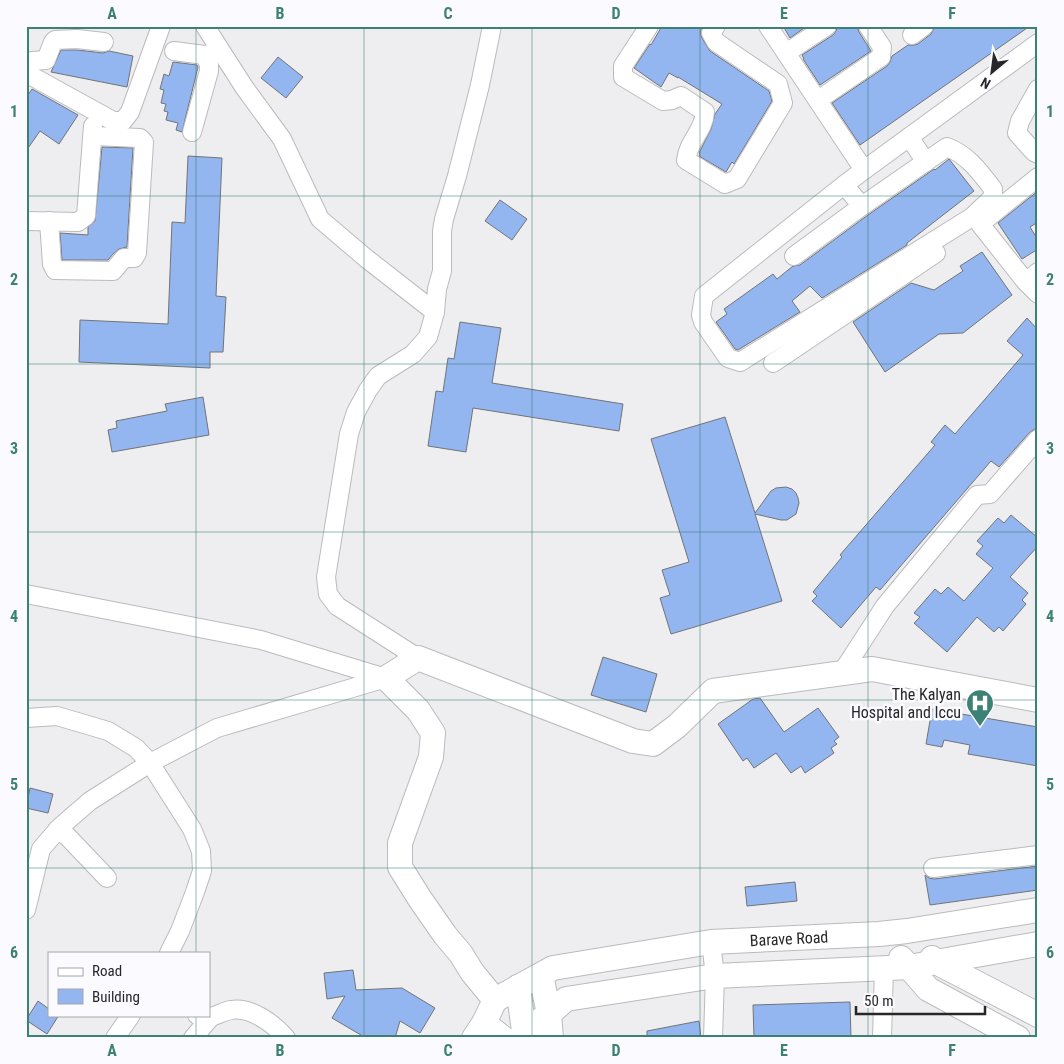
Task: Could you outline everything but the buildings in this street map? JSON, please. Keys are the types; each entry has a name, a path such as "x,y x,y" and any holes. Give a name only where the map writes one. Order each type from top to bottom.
{"street":[{"path":"26,73 113,121 124,121 130,112 161,26"},
{"path":"205,26 212,53 244,87 282,139 320,219 435,312"},
{"path":"492,26 480,85 443,225 442,271 437,289 435,312 428,337 413,354 378,376 356,412 349,434 326,577 328,594 337,606 418,658 633,741 653,744 677,726 713,691 872,669 1038,700"},
{"path":"649,26 623,66 623,77 663,101 681,96 705,112 705,121 687,151 686,160 725,184 737,180 783,103 778,84 716,42 712,33 716,26"},
{"path":"768,26 864,170"},
{"path":"786,53 827,26"},
{"path":"818,100 881,57 882,47 868,26"},
{"path":"26,63 32,61 47,66 55,40 77,39 104,42"},
{"path":"794,256 947,147 962,155 994,189 993,197 972,217 740,362 728,358 703,322 701,315 704,296 844,185 1038,43"},
{"path":"174,51 212,53"},
{"path":"192,132 209,71 212,53"},
{"path":"1038,90 1020,121 1017,132 1034,152 1038,154"},
{"path":"26,220 78,222 86,216 94,110"},
{"path":"49,221 52,264 55,270 113,271 124,258 134,258 137,253 144,142 140,138 92,136"},
{"path":"909,137 926,162"},
{"path":"773,363 980,224 1038,177"},
{"path":"844,185 862,206"},
{"path":"980,224 1034,283"},
{"path":"841,674 884,608 977,495 990,494 1038,439"},
{"path":"26,594 261,640 386,678 418,710 433,733 431,757 400,843 400,867 445,935 472,972 496,1000 479,1030 518,1036 518,987"},
{"path":"26,910 42,849 57,830 90,801 150,763 217,728 386,678 418,658"},
{"path":"26,718 57,716 108,731 136,748 150,763 192,829 201,851 202,871 180,931 170,952"},
{"path":"57,830 67,836 108,878"},
{"path":"933,868 1038,855"},
{"name":"Barave Road","path":"496,1000 553,968 711,942 879,934 1038,910"},
{"path":"907,931 936,962 1038,1015"},
{"path":"879,934 928,989 1018,1038"},
{"path":"711,942 714,976 713,1038"},
{"name":"Barave Road","path":"518,1036 566,999 714,976 910,967 1038,944"},
{"path":"882,1038 884,968"},
{"path":"541,975 550,1038"},
{"path":"210,1015 232,1010 246,1011 262,1018 278,1029 286,1038"},
{"path":"116,1037 130,1016"},
{"path":"193,1038 204,1016"}],"place":[{"name":"The Kalyan Hospital and Iccu","path":"980,727"}]}
